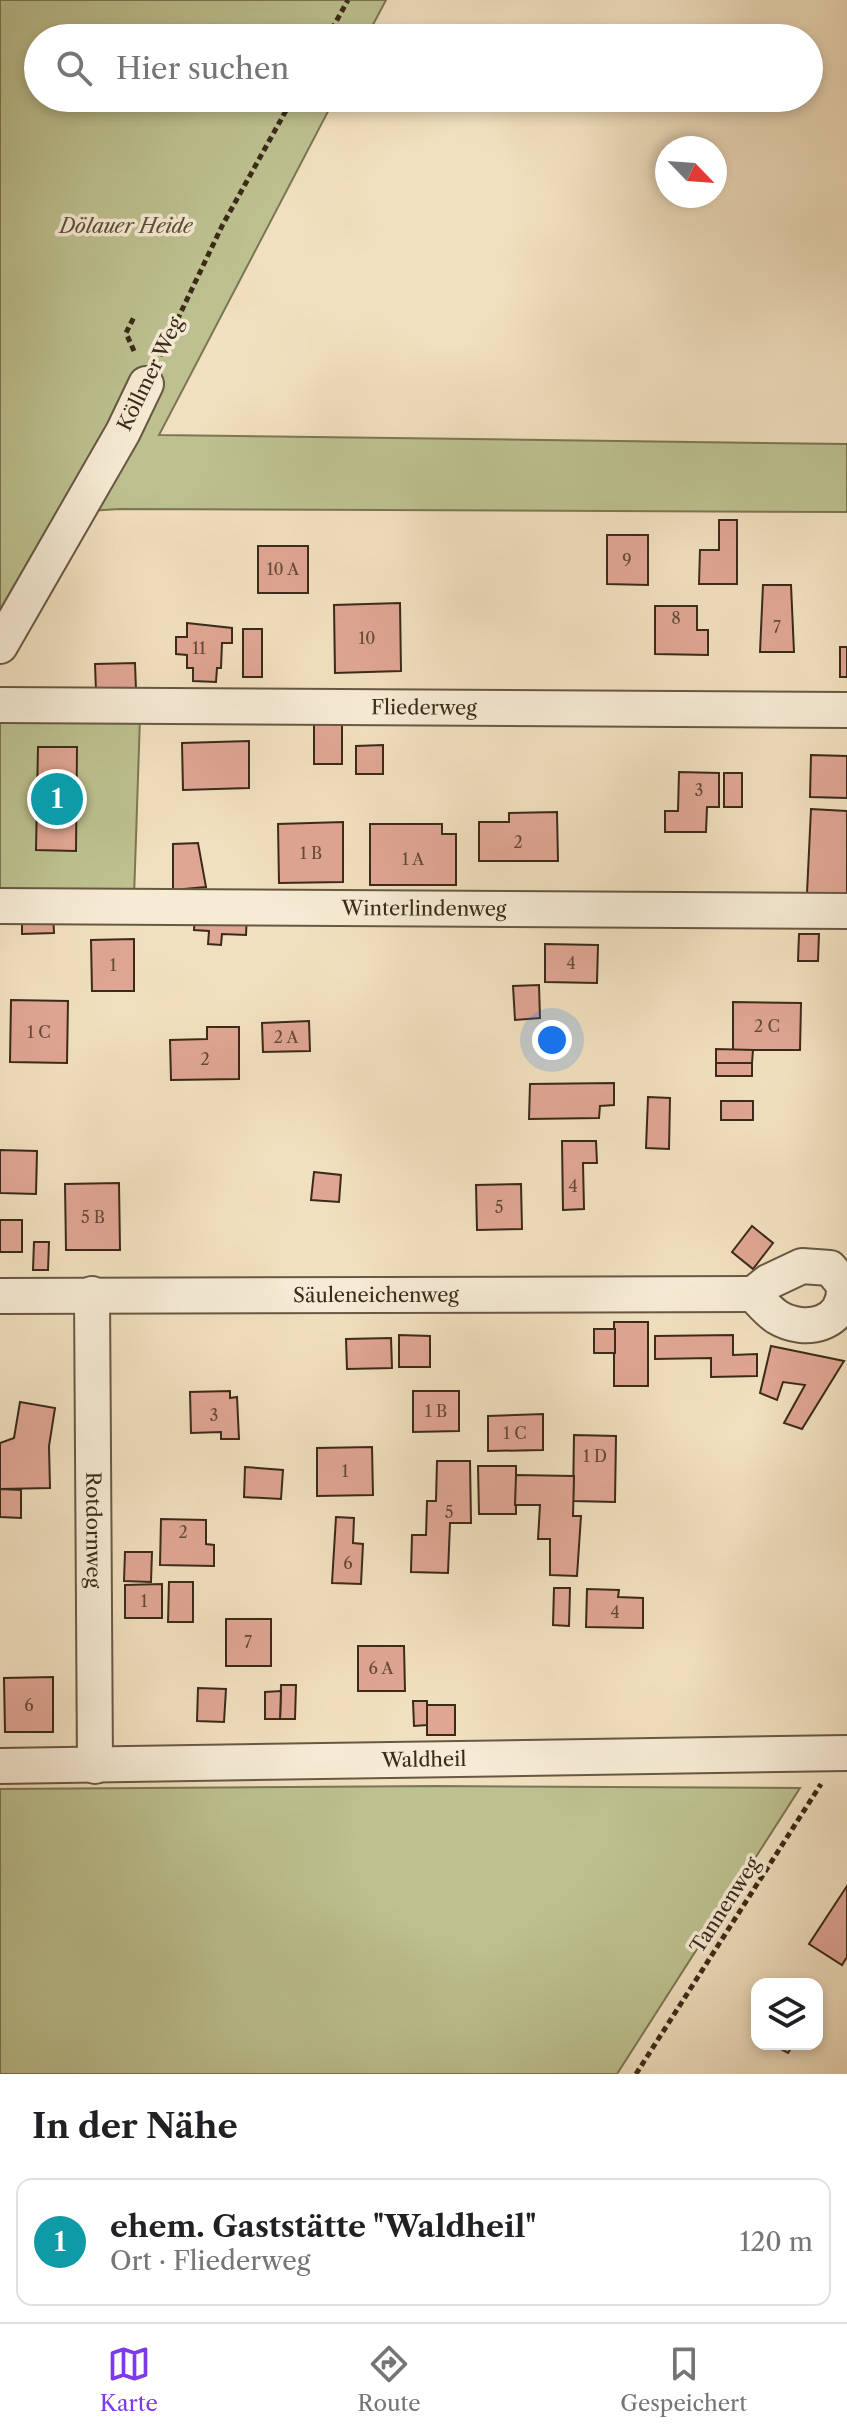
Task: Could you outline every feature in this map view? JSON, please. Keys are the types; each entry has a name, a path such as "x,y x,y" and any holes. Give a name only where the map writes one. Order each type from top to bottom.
{"street":[{"name":"Köllmer Weg","path":"0,646 123,432 146,384"},
{"name":"Fliederweg","path":"0,705 847,710"},
{"name":"Winterlindenweg","path":"0,906 847,911"},
{"name":"Rotdornweg","path":"92,1294 95,1766"},
{"name":"Säuleneichenweg","path":"0,1296 753,1294"},
{"name":"Waldheil","path":"0,1766 844,1752"}],"path":[{"path":"335,24 348,0"},
{"name":"Köllmer Weg","path":"146,384 222,226 285,112"},
{"path":"134,351 126,333 135,315"},
{"name":"Tannenweg","path":"636,2074 844,1752"}],"green space":[{"name":"Dölauer Heide","path":"0,0 386,0 373,24 24,24 24,112 328,112 159,435 847,444 847,512 120,509 72,512 0,625"},
{"path":"0,715 140,717 134,898 0,897"},
{"path":"437,1786 800,1788 617,2074 0,2074 0,1789"}],"building":[{"path":"719,520 737,520 737,584 699,584 700,550 719,550"},
{"path":"607,535 648,535 648,585 607,584"},
{"path":"258,546 308,546 308,593 258,593"},
{"path":"763,585 791,585 794,652 760,652"},
{"path":"400,603 401,671 335,673 334,605"},
{"path":"655,606 697,606 697,630 708,630 708,655 655,654"},
{"path":"187,623 232,628 232,643 222,643 221,668 217,668 216,682 193,681 193,668 187,668 187,655 176,654 176,637 187,637"},
{"path":"243,629 262,629 262,677 243,677"},
{"path":"840,647 847,647 847,677 840,677"},
{"path":"135,663 136,690 96,691 95,664"},
{"path":"314,724 342,724 342,764 314,764"},
{"path":"249,741 249,788 183,790 182,743"},
{"path":"383,745 383,774 356,774 356,746"},
{"path":"38,747 77,747 76,851 36,850"},
{"path":"811,755 847,756 847,798 810,797"},
{"path":"679,772 719,773 719,807 707,807 706,832 665,832 665,811 678,811"},
{"path":"724,773 742,773 742,807 724,807"},
{"path":"811,809 847,811 847,895 807,893"},
{"path":"557,812 558,861 479,861 479,822 509,822 509,813"},
{"path":"343,822 343,882 279,883 278,824"},
{"path":"370,824 442,824 442,834 456,834 456,885 370,885"},
{"path":"198,843 206,887 173,890 173,844"},
{"path":"195,910 247,913 246,935 222,934 221,945 208,944 209,931 194,930"},
{"path":"53,913 54,933 22,934 22,914"},
{"path":"799,934 819,934 818,961 798,961"},
{"path":"134,939 134,991 92,991 91,940"},
{"path":"545,944 598,945 597,983 545,982"},
{"path":"539,985 540,1018 515,1020 513,986"},
{"path":"11,1000 68,1001 67,1063 10,1062"},
{"path":"733,1002 801,1003 800,1050 733,1050"},
{"path":"309,1021 310,1051 263,1052 262,1023"},
{"path":"207,1027 239,1027 239,1079 171,1080 170,1040 207,1039"},
{"path":"716,1049 753,1050 752,1063 716,1063"},
{"path":"716,1063 752,1063 752,1076 716,1076"},
{"path":"614,1083 614,1105 600,1106 599,1118 529,1119 530,1084"},
{"path":"648,1097 670,1098 669,1149 646,1148"},
{"path":"721,1101 753,1101 753,1120 721,1120"},
{"path":"562,1141 596,1141 597,1163 583,1163 584,1209 563,1210"},
{"path":"0,1150 37,1151 36,1194 0,1193"},
{"path":"314,1172 341,1175 339,1202 311,1200"},
{"path":"119,1183 120,1250 66,1250 65,1184"},
{"path":"521,1184 522,1229 477,1230 476,1185"},
{"path":"0,1220 22,1220 22,1252 0,1252"},
{"path":"752,1226 773,1243 753,1269 732,1252"},
{"path":"34,1242 49,1242 48,1270 33,1270"},
{"path":"614,1322 648,1322 648,1386 614,1386"},
{"path":"594,1329 615,1329 615,1353 594,1353"},
{"path":"399,1335 430,1336 430,1367 399,1367"},
{"path":"733,1335 733,1355 757,1354 757,1376 711,1377 711,1358 655,1359 655,1336"},
{"path":"391,1338 392,1368 347,1369 346,1339"},
{"path":"771,1346 844,1361 802,1429 784,1423 805,1385 783,1382 777,1400 760,1393"},
{"path":"230,1391 230,1398 237,1397 239,1439 221,1439 221,1432 191,1433 190,1392"},
{"path":"413,1391 459,1391 459,1431 413,1432"},
{"path":"20,1402 55,1408 49,1446 50,1488 0,1489 0,1443 14,1438"},
{"path":"543,1414 543,1450 488,1451 488,1416"},
{"path":"574,1435 616,1436 615,1502 573,1501"},
{"path":"372,1447 373,1495 317,1496 317,1448"},
{"path":"437,1461 470,1461 471,1523 450,1523 448,1573 411,1572 412,1535 426,1535 427,1501 436,1501"},
{"path":"478,1466 516,1466 516,1514 479,1514"},
{"path":"245,1467 283,1470 281,1499 244,1497"},
{"path":"516,1475 574,1476 573,1516 581,1516 577,1576 550,1575 550,1539 538,1539 540,1505 515,1505"},
{"path":"0,1489 21,1490 21,1518 0,1517"},
{"path":"336,1517 354,1518 353,1543 363,1544 361,1584 332,1583"},
{"path":"161,1519 206,1520 206,1544 214,1545 214,1566 160,1565"},
{"path":"125,1552 152,1552 151,1582 124,1581"},
{"path":"169,1582 193,1582 193,1622 168,1622"},
{"path":"162,1584 162,1618 125,1618 125,1585"},
{"path":"554,1588 570,1588 569,1626 553,1625"},
{"path":"587,1589 619,1590 618,1597 643,1598 643,1628 586,1627"},
{"path":"226,1619 271,1619 271,1666 226,1666"},
{"path":"358,1646 404,1646 405,1691 358,1691"},
{"path":"53,1677 53,1732 5,1732 4,1678"},
{"path":"281,1685 296,1685 295,1719 280,1719"},
{"path":"198,1688 226,1689 224,1722 197,1721"},
{"path":"281,1691 280,1719 265,1719 265,1692"},
{"path":"413,1701 427,1701 427,1725 414,1726"},
{"path":"427,1705 455,1705 455,1735 427,1735"},
{"path":"847,1886 847,1957 842,1965 809,1944"}],"place":[{"name":"ehem. Gaststätte \"Waldheil\"","path":"57,799"}]}
